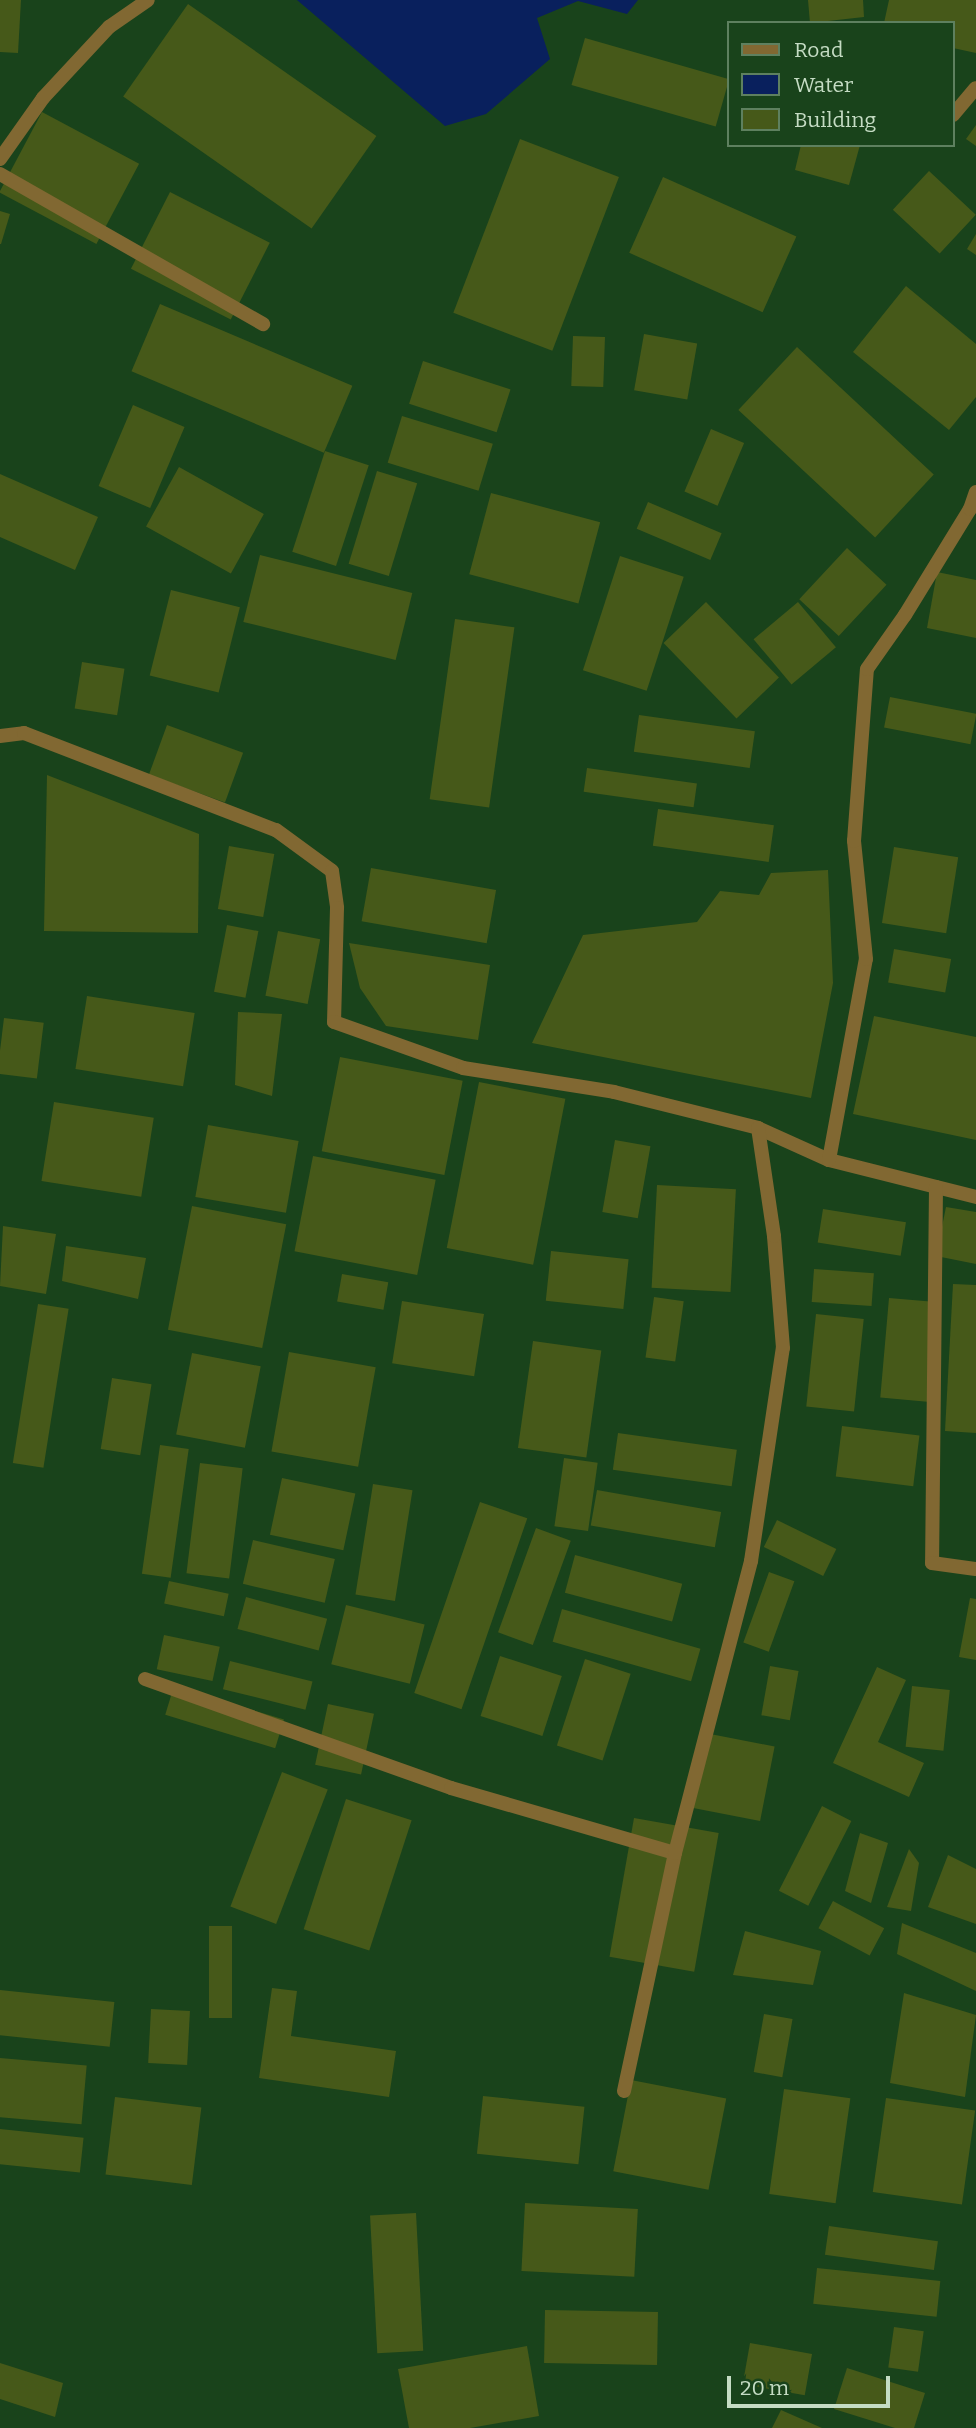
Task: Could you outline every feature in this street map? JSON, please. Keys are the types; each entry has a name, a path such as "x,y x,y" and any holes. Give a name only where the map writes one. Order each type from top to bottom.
{"street":[{"path":"0,159 52,88 109,27 148,0"},
{"path":"955,113 976,88"},
{"path":"0,174 263,324"},
{"path":"829,1160 866,959 854,841 867,669 905,615 970,509 976,492"},
{"path":"0,736 24,733 276,830 332,871 337,908 334,1022 463,1068 614,1093 758,1128 829,1160 976,1197"},
{"path":"624,2091 675,1853 751,1561 783,1348 774,1236 758,1128"},
{"path":"936,1187 932,1563 976,1569"},
{"path":"145,1679 451,1788 675,1853"}],"water":[{"path":"297,0 638,0 627,14 578,1 537,18 550,59 486,114 445,126"}],"building":[{"path":"0,0 21,0 18,53 0,52"},
{"path":"808,0 863,0 864,17 810,21"},
{"path":"889,0 976,0 976,53 955,48 955,21 884,21"},
{"path":"188,4 376,136 312,228 123,97"},
{"path":"585,38 727,79 716,126 571,85"},
{"path":"42,112 139,164 96,244 0,193"},
{"path":"976,125 976,146 966,139"},
{"path":"520,139 619,177 552,351 453,313"},
{"path":"801,147 859,147 849,185 795,170"},
{"path":"929,171 976,215 940,253 893,210"},
{"path":"663,177 796,236 763,312 629,253"},
{"path":"170,192 270,243 231,319 131,269"},
{"path":"0,211 10,214 1,244 0,244"},
{"path":"976,234 976,255 967,249"},
{"path":"906,286 976,344 976,397 949,430 853,352"},
{"path":"160,304 352,386 324,453 131,371"},
{"path":"644,334 697,343 687,400 634,390"},
{"path":"573,336 605,337 603,387 571,386"},
{"path":"797,347 934,475 875,537 738,410"},
{"path":"423,361 510,389 497,432 409,404"},
{"path":"133,405 185,427 150,508 99,486"},
{"path":"402,416 493,444 479,491 388,463"},
{"path":"711,429 744,443 718,506 684,492"},
{"path":"325,451 369,465 336,566 292,552"},
{"path":"179,467 264,514 231,574 146,526"},
{"path":"377,471 417,483 389,576 349,564"},
{"path":"0,474 98,517 75,570 0,537"},
{"path":"491,493 600,522 578,603 469,574"},
{"path":"648,502 722,533 710,560 637,529"},
{"path":"847,548 886,585 839,636 799,599"},
{"path":"260,555 412,593 396,660 243,622"},
{"path":"620,556 684,577 647,691 583,670"},
{"path":"937,572 976,580 976,638 927,628"},
{"path":"171,590 240,607 219,693 150,675"},
{"path":"706,602 779,678 736,719 664,643"},
{"path":"798,602 836,647 791,684 754,639"},
{"path":"455,619 514,627 489,808 430,799"},
{"path":"82,662 124,669 117,715 75,708"},
{"path":"890,697 976,714 970,744 884,727"},
{"path":"639,715 755,731 750,768 634,752"},
{"path":"167,725 243,753 225,803 149,775"},
{"path":"587,768 697,783 694,807 584,792"},
{"path":"47,775 199,834 198,933 44,931"},
{"path":"658,809 774,825 769,862 653,846"},
{"path":"229,846 274,854 263,917 218,909"},
{"path":"894,847 958,857 946,933 882,923"},
{"path":"371,868 496,890 487,943 362,921"},
{"path":"828,870 833,983 811,1098 532,1043 583,935 697,922 720,891 759,895 771,873"},
{"path":"227,925 258,931 245,998 214,992"},
{"path":"278,931 320,939 308,1004 265,996"},
{"path":"349,943 490,965 478,1040 386,1026 360,988"},
{"path":"894,949 951,959 945,993 888,982"},
{"path":"87,996 195,1013 183,1086 75,1069"},
{"path":"238,1012 282,1014 272,1096 235,1085"},
{"path":"874,1016 976,1037 976,1140 853,1114"},
{"path":"4,1018 44,1023 37,1078 0,1074"},
{"path":"340,1057 463,1081 444,1175 322,1151"},
{"path":"479,1082 565,1099 533,1265 447,1248"},
{"path":"54,1102 154,1118 141,1197 41,1181"},
{"path":"208,1125 299,1141 286,1213 195,1197"},
{"path":"615,1140 650,1146 638,1218 602,1212"},
{"path":"313,1156 436,1180 417,1275 294,1251"},
{"path":"657,1185 736,1189 731,1292 652,1288"},
{"path":"192,1206 286,1224 262,1348 168,1330"},
{"path":"946,1207 976,1212 976,1264 936,1256"},
{"path":"823,1209 906,1222 901,1256 818,1243"},
{"path":"3,1226 56,1234 46,1294 0,1286"},
{"path":"66,1246 146,1258 138,1299 62,1281"},
{"path":"551,1251 629,1259 623,1309 546,1301"},
{"path":"814,1269 874,1273 872,1306 812,1302"},
{"path":"342,1274 388,1282 383,1310 337,1302"},
{"path":"953,1284 976,1285 976,1433 945,1431"},
{"path":"654,1297 684,1301 675,1362 646,1357"},
{"path":"889,1298 936,1302 927,1402 880,1398"},
{"path":"402,1301 484,1314 474,1376 392,1363"},
{"path":"38,1304 69,1309 43,1468 13,1463"},
{"path":"816,1314 864,1319 854,1412 806,1406"},
{"path":"533,1341 601,1351 586,1458 518,1448"},
{"path":"289,1352 376,1367 358,1467 271,1451"},
{"path":"192,1353 261,1366 245,1448 176,1434"},
{"path":"112,1378 152,1384 140,1455 101,1449"},
{"path":"842,1426 919,1436 913,1486 836,1477"},
{"path":"618,1433 737,1450 732,1486 613,1470"},
{"path":"160,1445 189,1449 171,1578 142,1574"},
{"path":"564,1458 598,1463 588,1531 554,1526"},
{"path":"200,1463 243,1468 229,1578 186,1573"},
{"path":"282,1478 355,1494 343,1550 270,1535"},
{"path":"373,1484 413,1490 395,1601 355,1595"},
{"path":"597,1490 721,1512 715,1547 591,1525"},
{"path":"480,1502 527,1518 462,1709 414,1693"},
{"path":"777,1520 836,1549 823,1576 764,1547"},
{"path":"536,1528 571,1541 533,1645 498,1632"},
{"path":"253,1540 335,1559 325,1603 243,1584"},
{"path":"575,1555 682,1584 672,1621 565,1593"},
{"path":"769,1572 794,1581 769,1652 743,1642"},
{"path":"169,1581 229,1594 224,1616 164,1603"},
{"path":"246,1597 327,1619 319,1651 237,1629"},
{"path":"970,1598 976,1599 976,1660 959,1657"},
{"path":"346,1605 425,1625 410,1684 331,1664"},
{"path":"562,1609 700,1649 691,1681 553,1642"},
{"path":"164,1635 220,1647 212,1681 157,1669"},
{"path":"500,1656 562,1676 542,1736 481,1716"},
{"path":"585,1659 631,1674 603,1760 557,1746"},
{"path":"230,1661 312,1682 305,1710 223,1689"},
{"path":"770,1666 799,1671 790,1720 761,1715"},
{"path":"877,1667 906,1680 878,1742 924,1763 909,1797 833,1763"},
{"path":"174,1686 284,1720 275,1748 165,1715"},
{"path":"912,1686 950,1690 943,1751 906,1747"},
{"path":"328,1704 374,1714 361,1774 315,1765"},
{"path":"700,1732 775,1747 760,1821 685,1807"},
{"path":"282,1772 328,1790 276,1924 230,1906"},
{"path":"346,1799 412,1820 369,1951 304,1929"},
{"path":"822,1806 851,1821 808,1906 779,1891"},
{"path":"634,1818 719,1833 694,1972 610,1957"},
{"path":"860,1833 888,1843 871,1903 845,1891"},
{"path":"909,1849 919,1863 911,1911 887,1907"},
{"path":"948,1855 976,1869 976,1924 928,1907"},
{"path":"833,1901 884,1928 870,1956 818,1928"},
{"path":"902,1923 976,1953 976,1991 897,1954"},
{"path":"209,1926 232,1926 232,2018 209,2018"},
{"path":"745,1931 821,1951 813,1985 733,1975"},
{"path":"272,1988 297,1991 291,2036 396,2051 389,2097 259,2078"},
{"path":"0,1990 114,2002 110,2047 0,2035"},
{"path":"904,1993 976,2015 965,2097 890,2083"},
{"path":"151,2009 190,2011 187,2065 148,2063"},
{"path":"764,2014 793,2019 782,2077 754,2072"},
{"path":"0,2058 87,2066 82,2124 0,2117"},
{"path":"631,2080 726,2099 708,2190 613,2171"},
{"path":"784,2089 850,2098 836,2203 769,2194"},
{"path":"483,2096 584,2107 578,2164 477,2154"},
{"path":"115,2097 201,2108 192,2185 105,2174"},
{"path":"886,2098 975,2111 962,2205 873,2192"},
{"path":"0,2129 84,2138 80,2173 0,2164"},
{"path":"525,2203 638,2209 634,2277 521,2271"},
{"path":"416,2213 423,2351 377,2353 370,2215"},
{"path":"829,2226 938,2241 934,2270 825,2255"},
{"path":"817,2268 940,2281 937,2317 813,2304"},
{"path":"545,2310 658,2312 657,2365 544,2363"},
{"path":"894,2327 924,2331 918,2372 888,2368"},
{"path":"750,2343 812,2354 805,2395 743,2384"},
{"path":"527,2346 539,2416 470,2428 409,2428 398,2369"},
{"path":"0,2363 63,2383 55,2417 0,2399"},
{"path":"847,2368 925,2393 914,2428 895,2428 834,2409"},
{"path":"781,2410 822,2428 772,2428"}]}
